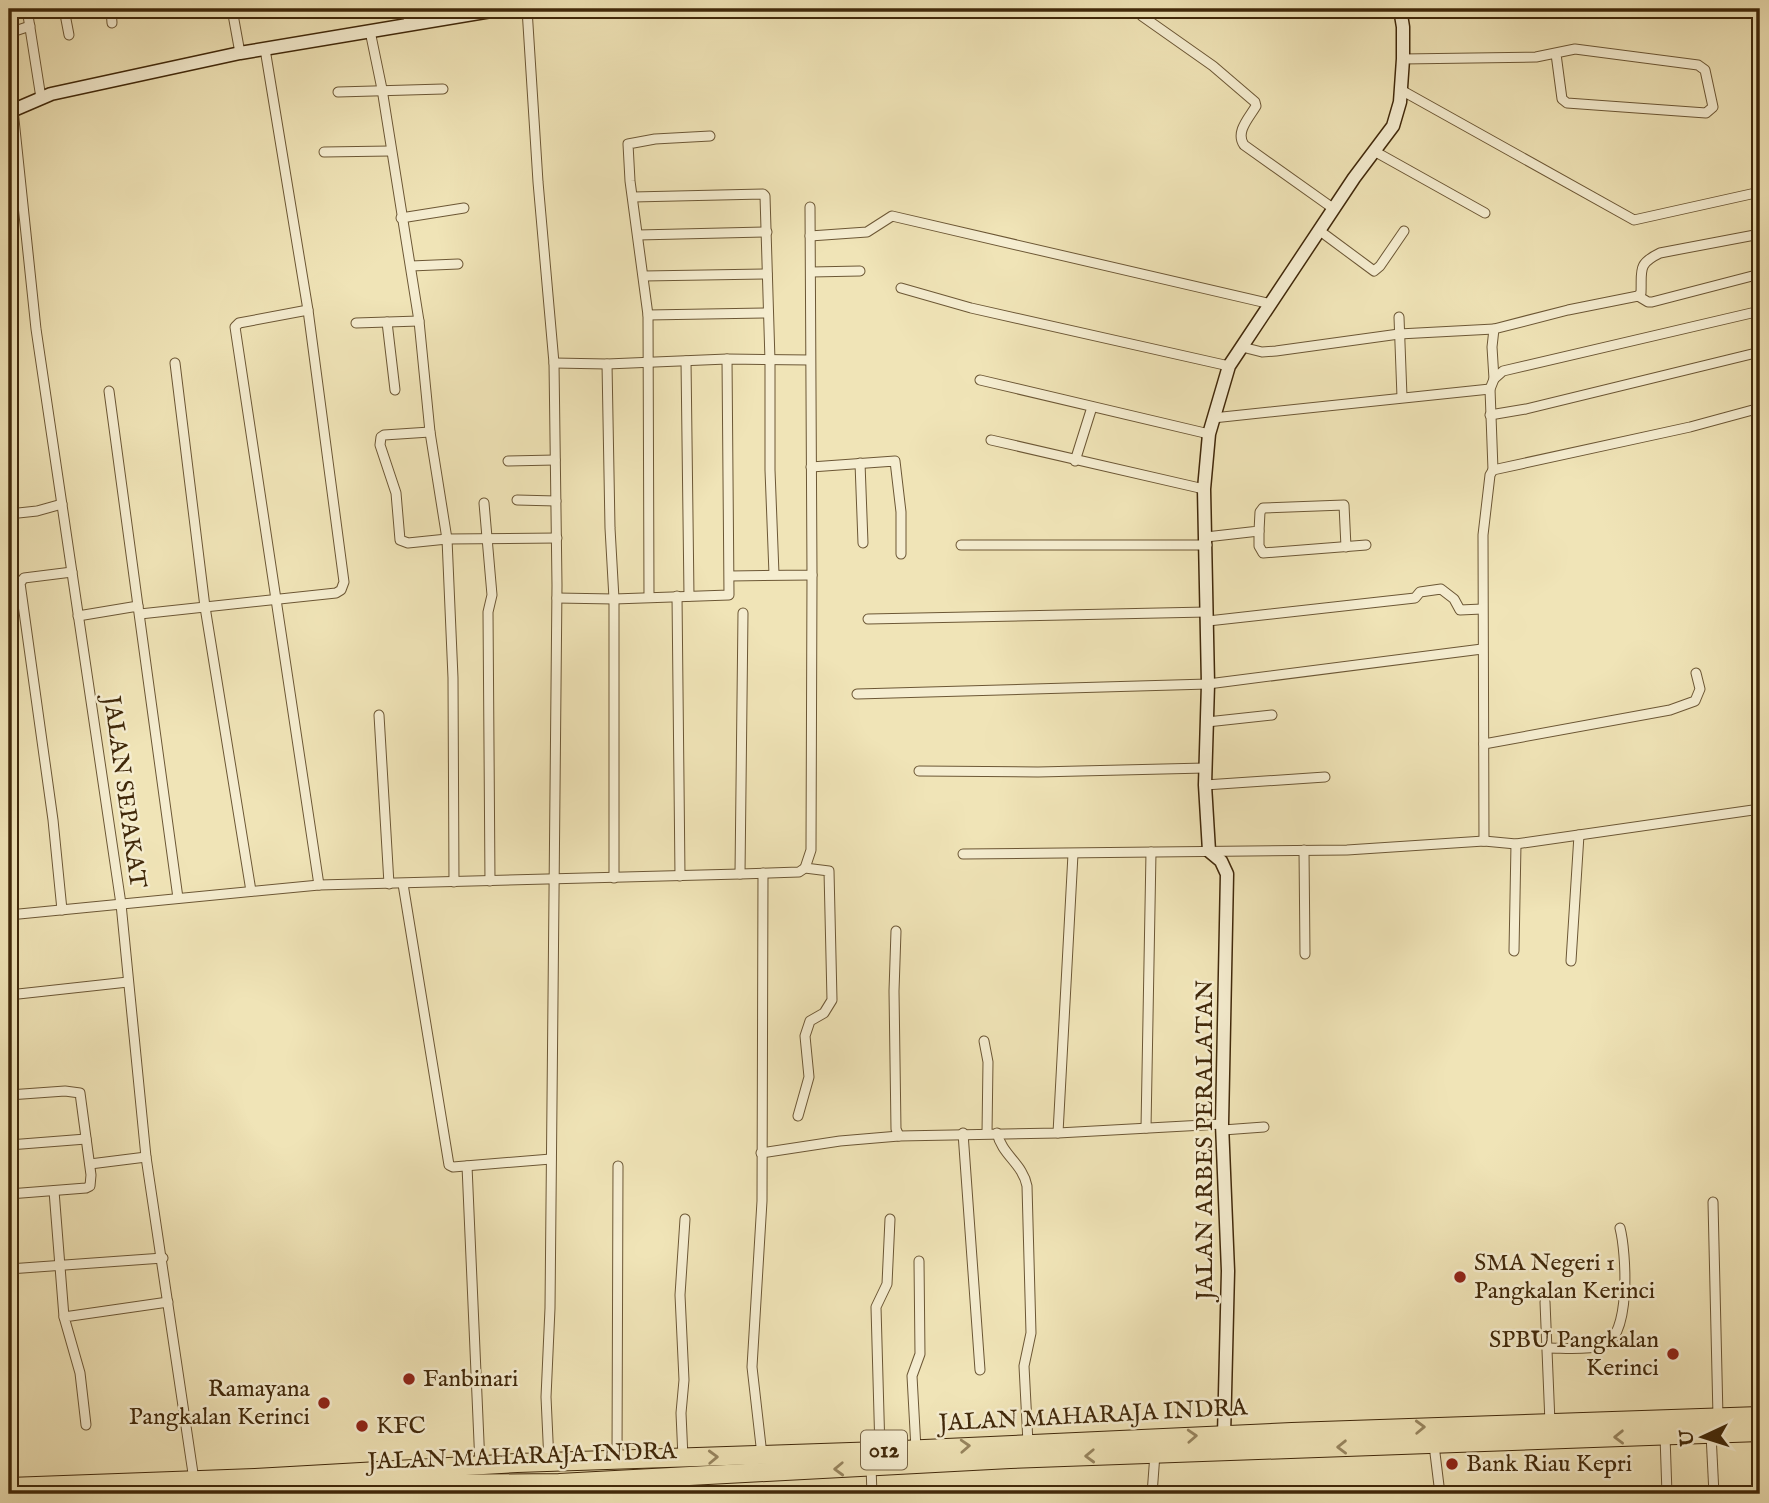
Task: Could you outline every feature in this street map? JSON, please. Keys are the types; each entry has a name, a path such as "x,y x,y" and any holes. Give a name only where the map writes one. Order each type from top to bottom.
{"highway":[{"name":"JALAN MAHARAJA INDRA","path":"9,1487 226,1493 560,1489 1129,1447 1224,1435 1760,1416"},
{"name":"JALAN MAHARAJA INDRA","path":"161,1490 194,1480 480,1465 1028,1443 1129,1447 1155,1454 1760,1433"}],"street":[{"path":"27,9 41,99"},
{"path":"64,9 69,35"},
{"path":"112,9 112,23"},
{"path":"232,9 240,53"},
{"path":"407,9 409,23"},
{"path":"11,111 51,94 240,53 370,31 451,13 503,9"},
{"path":"527,9 538,182 554,363 557,538 550,1308 546,1397 549,1462"},
{"path":"1140,9 1142,16 1213,66 1255,102 1256,106 1241,131 1244,145 1334,209"},
{"path":"1209,851 1205,785 1208,617 1205,489 1209,434 1229,366 1393,126 1401,90 1403,59 1400,9"},
{"path":"9,33 30,26"},
{"path":"370,31 411,266 430,432 447,539 453,678 454,882"},
{"path":"78,616 205,607 336,593 341,590 344,582 308,310 265,48"},
{"path":"1403,59 1536,57 1575,49 1698,65 1705,70 1713,107 1706,113 1567,103 1562,99 1556,54"},
{"path":"338,92 443,89"},
{"path":"1401,90 1634,220 1760,191"},
{"name":"JALAN SEPAKAT","path":"11,111 36,328 121,904 146,1157 194,1480"},
{"path":"649,597 648,315 628,144 655,139 710,136"},
{"path":"324,152 390,151"},
{"path":"1374,151 1485,213"},
{"path":"633,197 763,194 767,201 770,470 775,574"},
{"path":"806,868 811,849 810,207"},
{"path":"401,219 464,208"},
{"path":"810,236 867,232 892,216 1271,304"},
{"path":"1320,231 1374,271 1404,231"},
{"path":"638,235 767,232"},
{"path":"1638,296 1641,293 1643,265 1646,260 1660,253 1760,234"},
{"path":"411,266 458,264"},
{"path":"811,272 860,271"},
{"path":"644,276 767,274"},
{"path":"1242,347 1262,352 1399,334 1494,329 1638,296 1652,302 1760,274"},
{"path":"901,288 971,308 1229,366"},
{"path":"308,310 239,323 235,327 319,885"},
{"path":"1494,379 1503,371 1760,311"},
{"path":"648,315 768,313"},
{"path":"1399,317 1402,397"},
{"path":"356,323 419,321"},
{"path":"387,322 395,390"},
{"path":"1484,841 1482,535 1488,482 1493,470 1490,389 1494,379 1494,329"},
{"path":"1490,415 1526,409 1760,352"},
{"path":"557,598 728,596 727,359"},
{"path":"554,363 810,360"},
{"path":"686,361 689,596"},
{"path":"175,363 205,607 251,891"},
{"path":"607,364 614,599 614,878"},
{"path":"980,380 1209,434"},
{"path":"1213,418 1490,389"},
{"path":"109,391 178,898"},
{"path":"1074,461 1092,407"},
{"path":"1493,470 1690,427 1760,408"},
{"path":"430,432 381,437 380,445 396,493 400,540 408,543 447,539 557,538"},
{"path":"991,440 1205,489"},
{"path":"508,461 555,460"},
{"path":"811,467 893,460 897,464 901,554"},
{"path":"860,463 863,543"},
{"path":"516,500 556,501"},
{"path":"484,503 492,595 488,612 490,881"},
{"path":"9,514 37,511 62,504"},
{"path":"1346,547 1344,505 1263,508 1260,512 1259,546 1263,553 1346,547 1366,545"},
{"path":"961,545 1207,541 1259,531"},
{"path":"62,910 53,820 20,583 24,578 72,572"},
{"path":"730,576 812,575"},
{"path":"868,619 1208,617 1415,598 1420,592 1441,589 1454,599 1460,610 1482,609"},
{"path":"677,596 680,876"},
{"path":"740,874 743,613"},
{"path":"856,694 1208,684 1482,649"},
{"path":"1484,744 1670,710 1695,701 1700,689 1696,673"},
{"path":"379,715 389,884"},
{"path":"1207,722 1272,715"},
{"path":"919,771 1038,772 1205,768"},
{"path":"1205,785 1325,777"},
{"path":"962,854 1304,850 1484,841 1516,844 1760,808"},
{"path":"1571,961 1579,835"},
{"path":"1514,951 1516,844"},
{"path":"1304,850 1305,954"},
{"name":"JALAN ARBES PERALATAN","path":"1209,851 1221,861 1227,874 1223,1127 1228,1270 1224,1435"},
{"path":"1146,1128 1151,852"},
{"path":"1058,1133 1073,854"},
{"path":"9,915 319,885 799,872 806,868 829,871 832,1000 824,1013 810,1021 805,1036 809,1077 798,1116"},
{"path":"762,1455 752,1367 760,1245 763,873"},
{"path":"403,884 450,1167 551,1159"},
{"path":"897,931 894,991 896,1129 899,1136"},
{"path":"9,995 128,982"},
{"path":"984,1041 988,1062 987,1133"},
{"path":"9,1095 65,1090 80,1093 90,1164 90,1186 86,1188 9,1194"},
{"path":"761,1153 840,1141 899,1136 1265,1127"},
{"path":"963,1133 980,1370"},
{"path":"998,1133 1000,1144 1023,1171 1027,1186 1031,1334 1024,1366 1028,1443"},
{"path":"9,1145 86,1139"},
{"path":"90,1164 146,1157"},
{"path":"467,1166 480,1465"},
{"path":"617,1460 618,1166"},
{"path":"54,1191 64,1318 80,1373 86,1425"},
{"path":"1713,1202 1718,1417"},
{"path":"683,1458 681,1413 684,1380 680,1295 685,1219"},
{"path":"880,1451 876,1307 887,1284 890,1219"},
{"path":"1548,1348 1602,1346 1614,1335 1622,1311 1625,1284 1626,1265 1620,1228"},
{"path":"9,1269 163,1258"},
{"path":"916,1448 912,1371 920,1354 919,1261"},
{"path":"64,1318 168,1301"},
{"path":"1545,1301 1550,1423"},
{"path":"1711,1434 1714,1494"},
{"path":"1665,1436 1667,1494"},
{"path":"1434,1445 1440,1494"},
{"path":"1152,1494 1155,1454"},
{"path":"871,1467 872,1494"}],"place":[{"name":"SMA Negeri 1 Pangkalan Kerinci","path":"1460,1277"},
{"name":"SPBU Pangkalan Kerinci","path":"1673,1354"},
{"name":"Fanbinari","path":"409,1379"},
{"name":"Ramayana Pangkalan Kerinci","path":"324,1403"},
{"name":"KFC","path":"362,1426"},
{"name":"Bank Riau Kepri","path":"1452,1464"}]}
